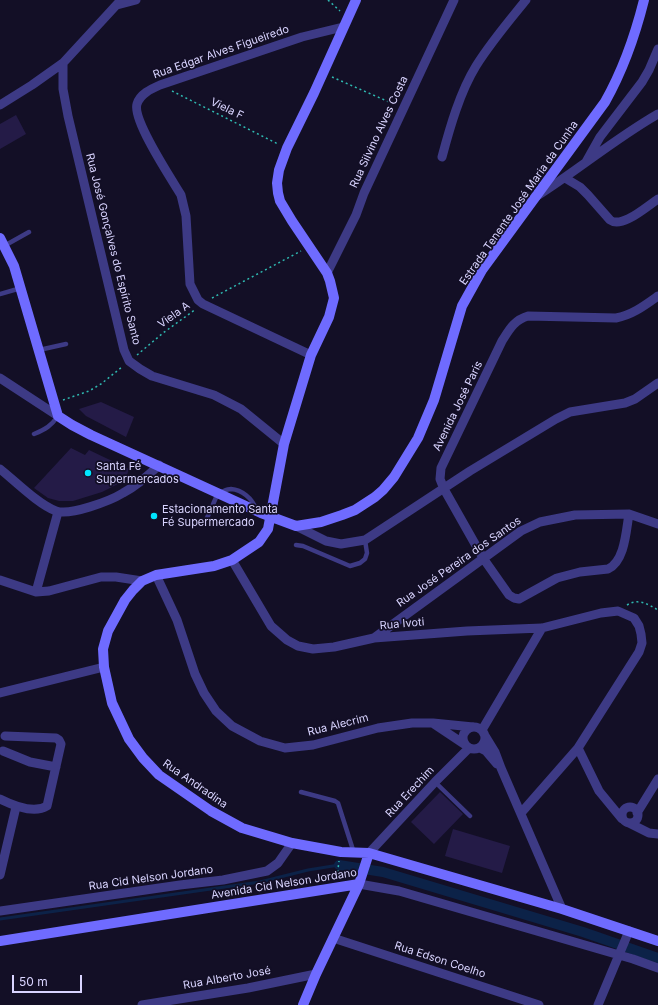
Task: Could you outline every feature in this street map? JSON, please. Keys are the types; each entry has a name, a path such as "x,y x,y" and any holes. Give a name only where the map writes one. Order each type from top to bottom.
{"main road":[{"name":"Rua Andradina","path":"356,0 323,73 286,148 278,170 278,193 280,201 327,273 334,298 330,317 311,356 284,444 268,529 259,542 232,560 214,566 156,575 142,581 125,600 108,631 103,649 104,667 112,703 129,739 143,758 158,774 211,812 242,828 292,843 341,852 354,852 368,858"},
{"name":"Estrada Tenente José Maria da Cunha","path":"296,526 321,522 355,510 375,497 394,477 418,438 434,400 462,306 482,270 605,102 614,86 633,39 644,0"},
{"path":"2,244 14,266 58,416 91,435 256,510 296,526"},
{"path":"304,1005 316,974 360,880 368,858"},
{"name":"Avenida Cid Nelson Jordano","path":"368,858 562,909 624,944 658,941"},
{"name":"Avenida Cid Nelson Jordano","path":"0,941 360,880"}],"street":[{"path":"0,105 32,86 63,63 119,3 136,0"},
{"name":"Rua Silvino Alves Costa","path":"327,273 356,216 364,193 454,0"},
{"path":"442,157 449,131 460,101 476,67 505,25 526,0"},
{"name":"Rua Edgar Alves Figueiredo","path":"311,356 203,304 198,300 190,284 186,216 183,201 142,128 137,114 137,105 142,95 150,89 160,85 302,37 343,27"},
{"path":"584,164 600,137 642,82 658,50"},
{"name":"Rua José Gonçalves do Espírito Santo","path":"63,63 63,89 68,116 122,342 129,361 152,376 214,396 241,409 284,444"},
{"path":"537,196 565,178 638,125 658,114"},
{"path":"565,178 580,187 610,220 615,223 620,223 627,220 658,199"},
{"name":"Avenida José Paris","path":"444,489 440,478 441,468 502,342 513,323 522,317 528,316 616,318 626,316 638,310 658,296"},
{"path":"0,378 58,416"},
{"path":"296,526 326,541 341,544 365,540 556,419 570,412 625,403 635,399 658,383"},
{"path":"0,470 45,506 58,512 79,510 123,493 146,477 159,465"},
{"path":"444,489 483,558 509,595 518,599 557,578 568,574 613,568 618,562 622,553 629,514"},
{"path":"36,592 58,512"},
{"name":"Rua José Pereira dos Santos","path":"374,638 521,531 540,522 575,515 629,514 658,524"},
{"name":"Rua Ivoti","path":"232,560 272,626 287,640 298,646 314,649 334,647 374,638 467,631 542,628 601,613 618,611"},
{"name":"Rua Alecrim","path":"156,575 177,620 195,674 204,692 216,711 232,726 260,741 285,748 313,745 394,725 412,723 433,723 473,728"},
{"path":"0,580 36,592 49,591 101,577 142,581"},
{"path":"521,813 578,748 639,652 642,643 639,626 634,618 618,611"},
{"path":"480,748 484,743 483,732 542,628"},
{"path":"0,694 104,667"},
{"path":"433,723 467,746 476,749 480,748 486,751 501,768"},
{"path":"467,746 463,740 464,733 466,731 473,728 478,728 483,732 495,752 562,909"},
{"path":"0,799 16,807 38,809 47,806 61,744 56,738 5,736"},
{"name":"Rua Erechim","path":"368,858 467,746"},
{"path":"578,748 599,791 626,821 649,833 658,834"},
{"path":"3,751 30,762 56,767"},
{"path":"626,821 622,813 633,811 658,779"},
{"path":"606,799 633,811 658,834"},
{"path":"0,875 16,807"},
{"path":"626,821 634,822 633,811"},
{"name":"Rua Cid Nelson Jordano","path":"0,911 223,880 267,871 278,863 292,843"},
{"name":"Avenida Cid Nelson Jordano","path":"360,880 399,891 624,944 658,968"},
{"name":"Rua Edson Coelho","path":"333,938 539,1005"},
{"path":"598,1005 624,944"},
{"name":"Rua Alberto José","path":"142,1005 248,988 316,974"}],"lane":[{"path":"2,244 29,232"},
{"path":"0,294 21,288"},
{"path":"39,350 66,344"},
{"path":"34,434 52,424 58,416"},
{"path":"207,518 218,493"},
{"path":"296,545 303,546 350,566 360,564 364,559 367,553 365,540"},
{"path":"435,782 470,816"},
{"path":"301,792 338,803 354,852"}],"path":[{"path":"328,0 348,18"},
{"path":"323,73 404,108"},
{"name":"Viela F","path":"160,85 286,148"},
{"name":"Viela A","path":"55,402 89,391 101,384 163,333 203,304 309,246"},
{"path":"618,611 632,602 638,601 658,610"},
{"path":"337,875 340,861"}],"building":[{"path":"16,115 26,134 0,149 0,124"},
{"path":"101,402 134,417 126,437 86,416 79,409"},
{"name":"Santa Fé Supermercados","path":"71,448 85,455 89,450 129,469 126,478 122,482 102,492 73,501 59,501 48,498 34,488"},
{"path":"440,792 463,814 434,844 411,822"},
{"path":"453,829 510,846 502,873 445,856"}],"waterway":[{"path":"0,919 260,882 308,870 339,865"},
{"path":"339,865 383,872 583,932 658,958"}],"place":[{"name":"Santa Fé Supermercados","path":"88,473"},
{"name":"Estacionamento Santa Fé Supermercado","path":"154,516"}]}
